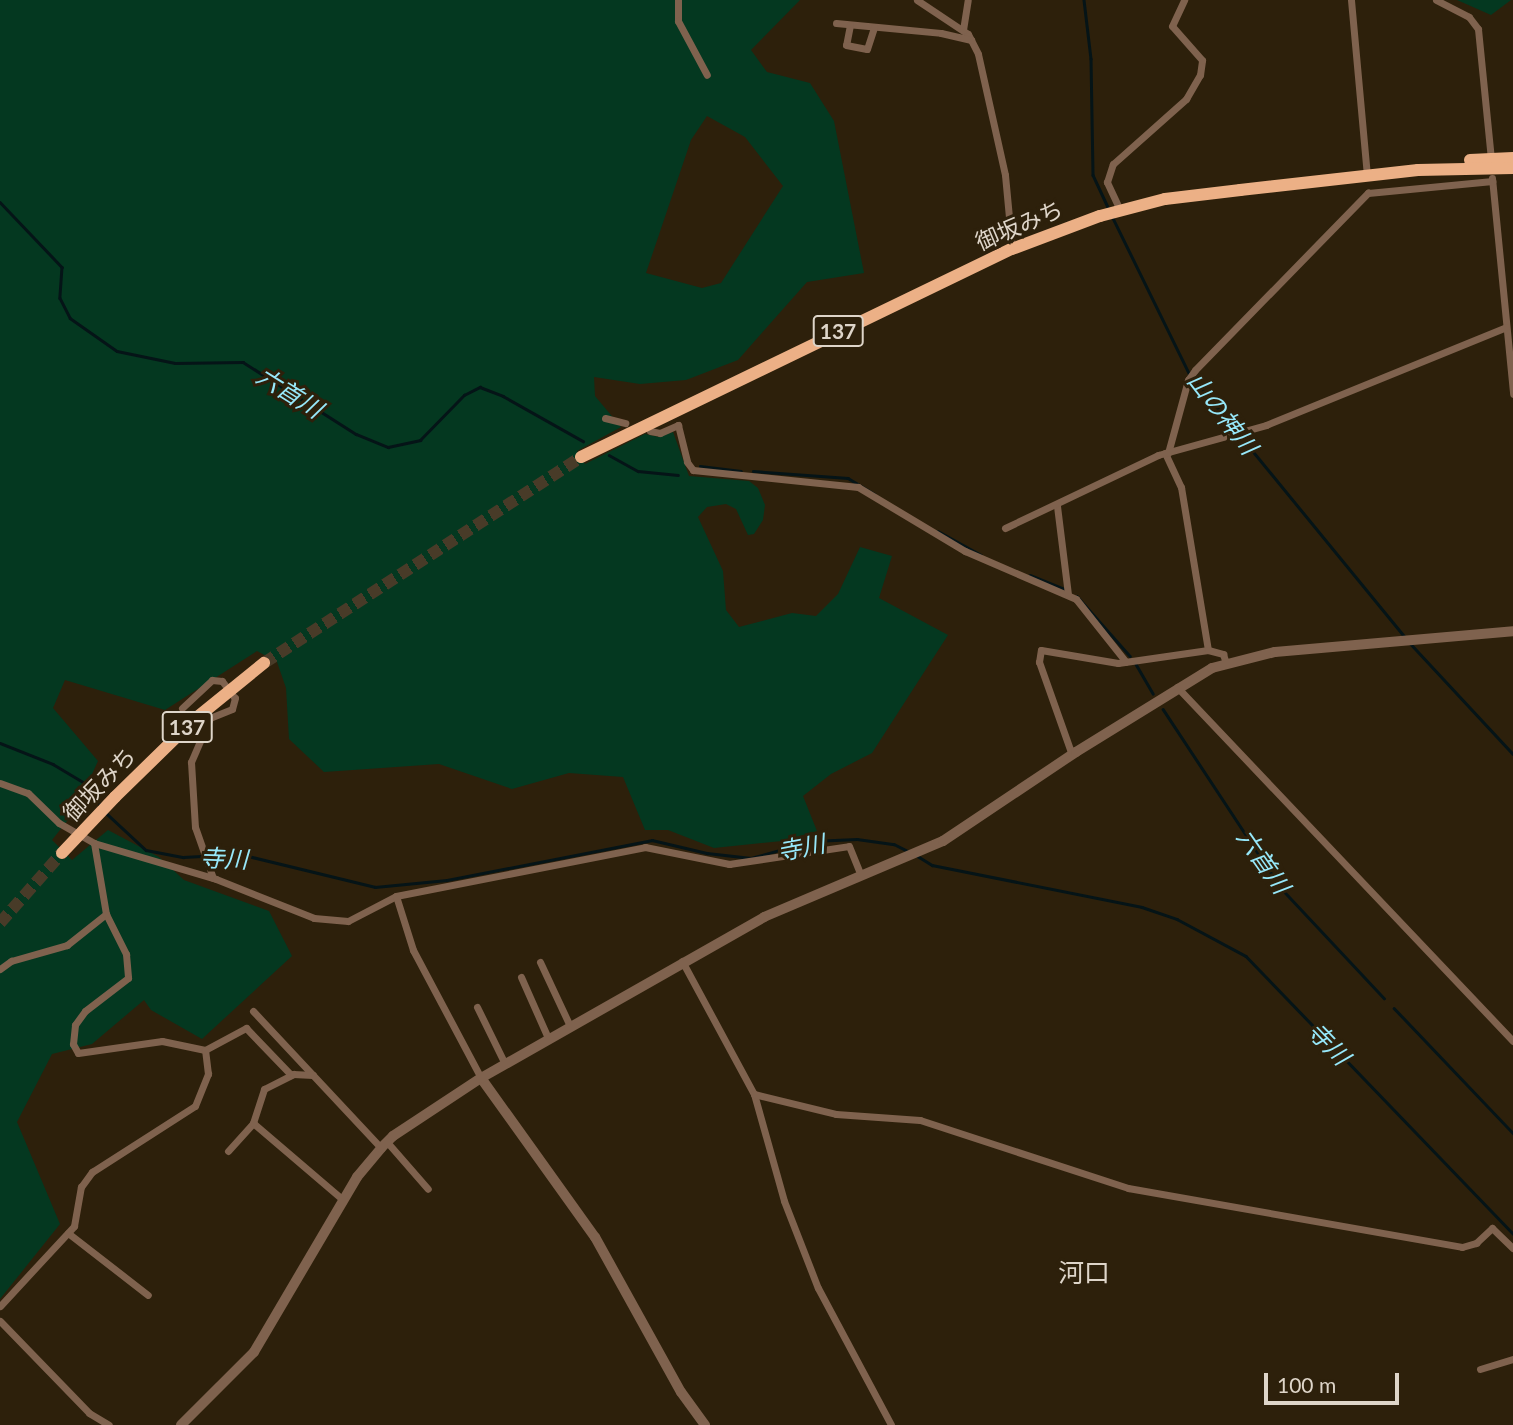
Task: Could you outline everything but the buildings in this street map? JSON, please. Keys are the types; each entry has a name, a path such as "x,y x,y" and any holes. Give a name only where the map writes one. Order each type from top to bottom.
{"highway":[{"path":"1491,163 1513,158"},
{"name":"御坂みち","path":"581,457 1012,249 1100,216 1186,196 1491,163 1513,168"},
{"name":"御坂みち","path":"62,853 115,797 230,689 264,663"}],"street":[{"path":"678,0 678,21 707,75"},
{"path":"918,0 963,30 971,40 988,95 1005,175 1012,249"},
{"path":"963,30 968,0"},
{"path":"1117,211 1107,182 1113,164 1186,99 1200,75 1202,60 1172,26 1184,0"},
{"path":"1351,0 1367,176"},
{"path":"1436,0 1469,17 1478,29 1513,394"},
{"path":"836,23 971,40"},
{"path":"850,25 846,45 867,49 874,27"},
{"path":"1208,650 1181,487 1167,453 1188,380 1368,193 1492,181"},
{"path":"1005,528 1167,453 1250,430 1506,327"},
{"path":"605,418 625,423"},
{"path":"650,431 660,433 678,425 687,462 693,470 851,484 965,551 1068,594 1079,602 1126,662"},
{"path":"1056,506 1068,594"},
{"path":"181,1425 254,1352 344,1200 384,1145 481,1078 548,1038 764,917 920,853 1177,687 1226,663 1275,652 1513,631"},
{"path":"1072,755 1039,662 1041,650 1084,660 1126,662 1208,650 1223,654 1226,663"},
{"path":"182,708 212,680 222,681 230,689 235,704 211,718 191,762 195,827 212,878"},
{"path":"1177,687 1513,1041"},
{"path":"0,783 28,793 59,823 94,843 212,878 314,918 348,921 396,896 645,847 729,864 849,846 862,876"},
{"path":"94,843 106,914 122,944 128,978 85,1011 75,1025 72,1035 78,1053 162,1041 205,1050 246,1028 291,1074"},
{"path":"396,896 413,950 481,1078 595,1237 681,1392 705,1425"},
{"path":"0,969 11,961 67,945 106,914"},
{"path":"540,961 570,1026"},
{"path":"682,961 754,1094 775,1174 818,1288 891,1425"},
{"path":"521,976 548,1038"},
{"path":"477,1007 505,1064"},
{"path":"253,1011 428,1189"},
{"path":"0,1306 77,1220 80,1187 92,1172 195,1106 208,1074 205,1050"},
{"path":"228,1151 253,1123 264,1089 291,1074 314,1075"},
{"path":"754,1094 836,1114 920,1120 1128,1188 1462,1247 1476,1243 1492,1228 1513,1248"},
{"path":"253,1123 344,1200"},
{"path":"68,1233 148,1295"},
{"path":"0,1321 89,1413 108,1425"},
{"path":"1480,1369 1513,1359"}],"green space":[{"path":"0,0 800,0 751,50 767,72 810,83 834,121 864,273 807,282 738,360 686,380 640,384 594,377 595,396 621,427 577,451 585,464 645,434 659,437 673,432 689,476 749,481 758,488 765,505 763,520 754,534 748,535 736,509 726,504 707,507 698,517 723,571 726,610 739,627 792,613 816,616 838,594 860,547 892,556 879,598 948,635 872,753 831,774 803,796 817,831 782,841 714,848 668,830 645,830 623,777 569,773 512,789 439,764 324,772 289,739 286,688 277,662 257,651 165,710 65,680 53,708 98,761 75,811 52,840 72,860 108,830 159,857 184,880 269,911 292,956 202,1039 151,1010 144,1000 92,1044 52,1054 17,1122 60,1224 0,1299","holes":["707,116 745,137 783,186 721,283 702,288 646,273 691,140"]},
{"path":"1457,0 1511,0 1491,15"}],"waterway":[{"name":"山の神川","path":"1084,0 1091,59 1093,175 1109,210"},
{"name":"六首川","path":"0,202 62,267 60,298 70,318 117,351 175,363 243,362 356,434 388,447 420,440 464,395 480,387 503,396 583,441"},
{"name":"山の神川","path":"1112,216 1189,373"},
{"name":"山の神川","path":"1193,378 1406,638"},
{"name":"六首川","path":"609,455 638,471 678,475"},
{"name":"六首川","path":"700,466 741,471"},
{"name":"六首川","path":"753,471 848,478 875,494"},
{"name":"六首川","path":"938,531 981,555"},
{"name":"六首川","path":"1030,575 1065,589"},
{"name":"六首川","path":"1077,596 1130,656"},
{"name":"山の神川","path":"1410,643 1513,754"},
{"name":"六首川","path":"1136,664 1153,693"},
{"name":"六首川","path":"1163,709 1281,888 1384,998"},
{"name":"寺川","path":"0,743 53,764 86,784 101,806"},
{"name":"寺川","path":"105,812 146,850 183,857 240,854 375,887 447,880 652,840 707,853 751,858 812,841 857,839 894,844 910,852"},
{"name":"寺川","path":"916,855 932,865 1142,907 1177,919 1246,956 1513,1233"},
{"name":"六首川","path":"1394,1008 1513,1133"}],"tunnel":[{"path":"264,663 581,457"},
{"path":"0,923 62,853"}],"district":[{"name":"河口","path":"1084,1273"}]}
